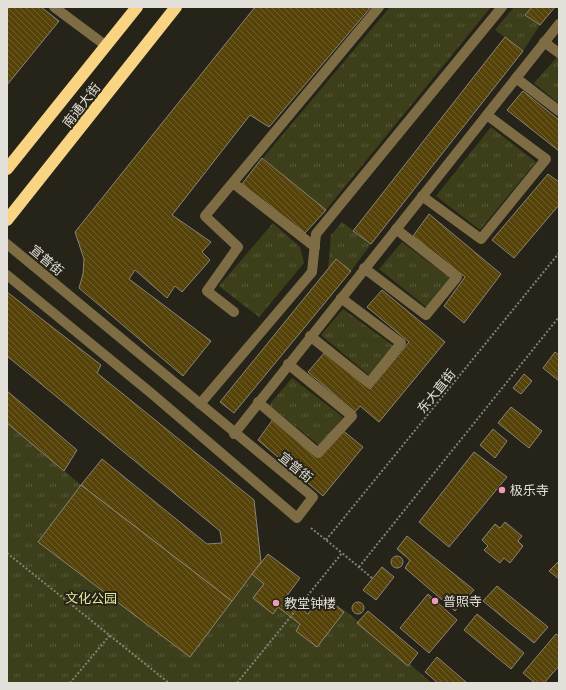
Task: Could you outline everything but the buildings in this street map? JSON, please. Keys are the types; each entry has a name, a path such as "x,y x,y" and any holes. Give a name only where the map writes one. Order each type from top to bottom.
{"highway":[{"name":"南通大街","path":"7,169 137,7"},
{"name":"南通大街","path":"7,220 176,7"}],"street":[{"path":"54,7 105,45"},
{"path":"234,312 207,291 238,247 205,216 379,7"},
{"path":"200,404 312,272 316,234 502,7"},
{"path":"234,434 310,336 559,24"},
{"path":"544,42 559,53"},
{"path":"516,78 559,111"},
{"path":"422,196 481,239 546,159 487,115"},
{"path":"233,183 315,247"},
{"path":"364,268 426,315 457,277 396,229"},
{"name":"宣普街","path":"7,244 234,434 313,497 297,518 151,393 7,275"},
{"path":"310,336 369,383 401,343 341,298"},
{"path":"258,402 318,452 352,416 288,364"}],"path":[{"name":"东大直街","path":"326,540 559,253"},
{"path":"359,566 559,317"},
{"path":"311,528 372,578"},
{"path":"7,553 169,683"},
{"path":"237,683 342,553"},
{"path":"70,683 110,635"}],"green space":[{"path":"390,7 491,7 326,210 263,158"},
{"path":"514,7 532,7 525,15 540,25 523,51 495,30"},
{"path":"557,57 559,58 559,104 534,83"},
{"path":"491,127 536,162 480,230 436,196"},
{"path":"342,222 371,244 351,271 337,259 328,270 331,235"},
{"path":"273,223 300,247 304,263 259,317 219,286"},
{"path":"402,242 453,280 430,310 379,269"},
{"path":"343,309 395,347 371,377 321,335"},
{"path":"292,378 343,417 320,446 269,405"},
{"name":"文化公园","path":"7,423 81,485 252,574 268,554 300,578 286,597 308,614 322,595 347,612 432,683 7,683"}],"place":[{"name":"极乐寺","path":"502,490"},
{"name":"普照寺","path":"435,601"},
{"name":"教堂钟楼","path":"276,603"}]}
